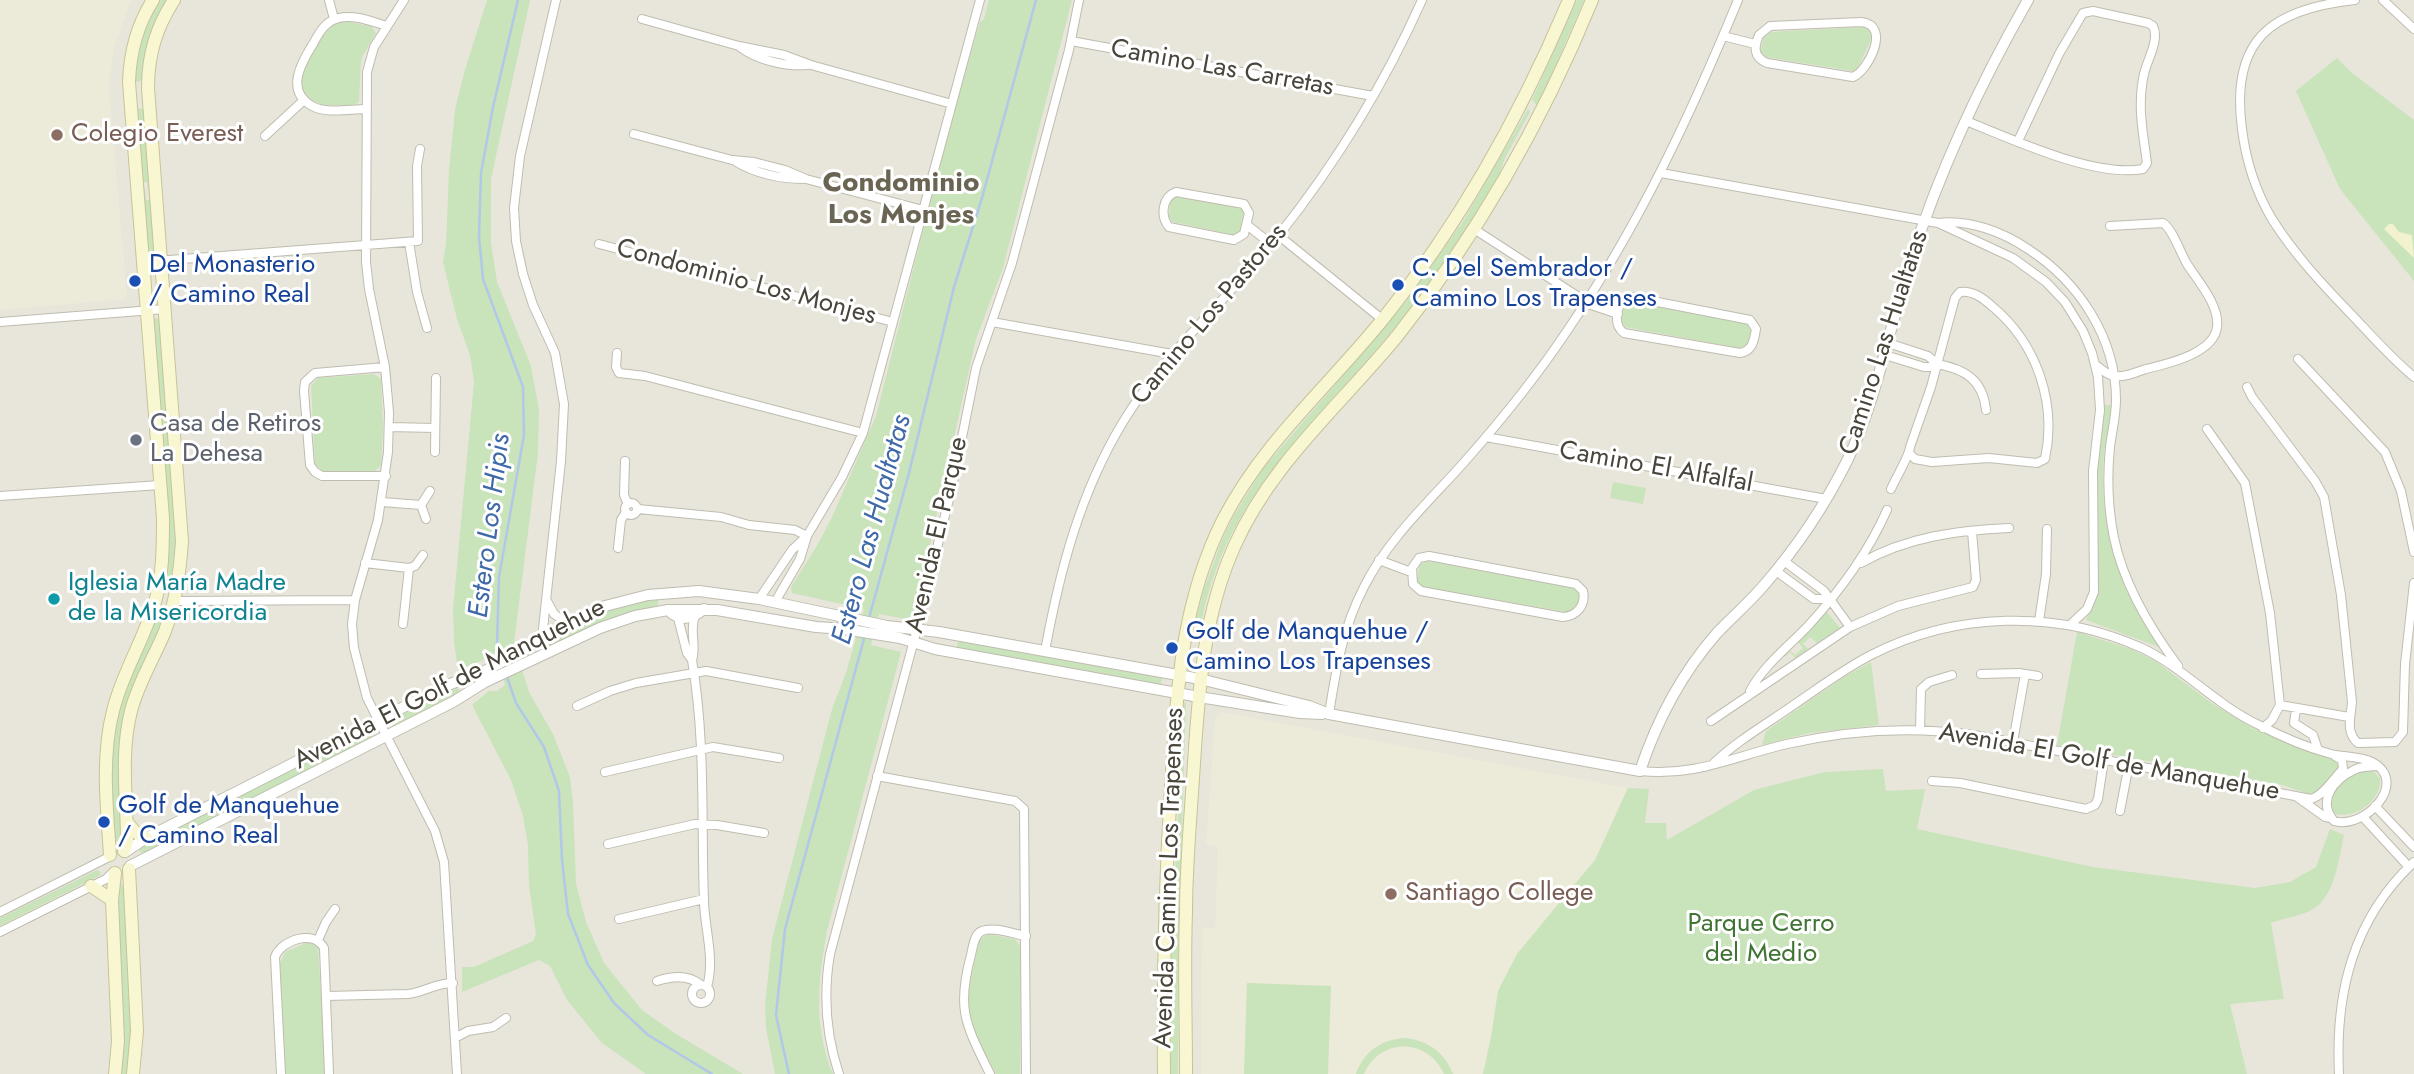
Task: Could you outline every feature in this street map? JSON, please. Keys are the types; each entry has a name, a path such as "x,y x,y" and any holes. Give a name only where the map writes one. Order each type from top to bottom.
{"main road":[{"path":"114,1074 118,1027 114,873 108,864 108,735 119,689 158,594 163,547 129,74 138,30 153,0"},
{"path":"124,852 127,841 125,751 129,721 137,692 175,601 180,567 182,522 148,95 149,57 160,26 174,0"},
{"name":"Avenida Camino Los Trapenses","path":"1164,1074 1166,858 1177,693 1188,618 1199,578 1214,539 1244,484 1280,435 1383,320 1462,208 1522,103 1569,0"},
{"name":"Avenida Camino Los Trapenses","path":"1186,1074 1185,910 1200,679 1208,622 1234,546 1271,481 1396,336 1434,288 1474,229 1510,172 1538,119 1565,65 1592,0"},
{"path":"130,96 148,95"},
{"path":"1522,103 1532,106 1538,119"},
{"path":"1188,618 1197,624 1208,622"},
{"path":"127,822 135,832 146,838"},
{"path":"109,856 115,851 124,852 131,859 137,1031 133,1074"},
{"path":"114,873 124,873 130,868"},
{"path":"90,886 113,900"}],"street":[{"path":"329,0 334,19"},
{"path":"404,0 374,47 369,63 366,109 366,245 369,289 385,367 389,427 382,502 355,600 353,636 356,660 367,698 442,849 457,1074"},
{"path":"542,638 561,461 564,404 555,353 533,305 523,274 516,241 514,208 520,156 556,0"},
{"path":"734,613 767,610 775,602 800,559 807,536 850,463 863,433 980,1 970,0"},
{"name":"Avenida El Parque","path":"839,1074 827,1020 828,966 917,629 952,487 971,386 1012,262 1071,41 1079,0"},
{"name":"Camino Los Pastores","path":"1045,651 1064,558 1090,487 1128,414 1171,354 1271,244 1327,168 1373,96 1422,0"},
{"path":"1329,714 1346,626 1364,586 1379,560 1402,531 1486,437 1539,370 1586,302 1661,173 1690,114 1738,0"},
{"name":"Camino Las Hualtatas","path":"1640,771 1661,717 1695,662 1722,628 1784,561 1826,499 1856,441 1925,221 1966,121 2028,0"},
{"path":"2355,0 2319,5 2290,15 2274,24 2253,46 2245,62 2239,86 2245,147 2262,199 2291,247 2376,342 2414,377"},
{"path":"2383,0 2414,30"},
{"path":"1966,121 2018,141 2091,165 2121,170 2143,169 2147,163 2140,120 2141,96 2144,71 2156,37 2153,26 2093,11 2084,13 2059,54 2018,141"},
{"path":"366,109 314,107 304,100 298,89 298,70 324,26 334,19 350,17 387,26"},
{"path":"642,19 739,46 785,55 811,65 952,104"},
{"path":"1865,22 1875,28 1878,36 1863,70 1853,77 1767,63 1756,54 1755,44 1763,29 1774,26 1865,22"},
{"path":"1723,36 1755,44"},
{"name":"Camino Las Carretas","path":"1071,41 1373,96"},
{"path":"265,136 304,100"},
{"path":"634,134 732,160 771,174 806,179 923,210"},
{"path":"420,149 413,241 417,292 427,328"},
{"path":"1661,173 1925,221 1965,224 1999,233 2023,246 2057,271 2093,316 2106,346 2114,376 2116,410 2108,482 2113,536 2123,568 2154,631 2183,673"},
{"path":"1176,192 1241,203 1249,210 1247,225 1242,236 1234,240 1172,228 1164,221 1168,195 1176,192"},
{"path":"1938,223 2013,258 2046,282 2077,321 2096,365 2100,400 2093,471 2094,592 2087,609 2070,625"},
{"path":"1247,225 1271,244"},
{"path":"2096,365 2114,376 2189,356 2212,339 2217,323 2209,299 2180,251 2168,225 2110,226"},
{"path":"1474,229 1586,302 1602,311 1618,314"},
{"path":"1278,235 1383,320"},
{"path":"143,262 413,241"},
{"name":"Condominio Los Monjes","path":"599,244 893,322"},
{"path":"1891,489 1910,454 1954,300 1962,291 1971,292 2001,314 2027,345 2038,372 2048,427 2046,456 2044,461 2038,464 1989,458 1931,462 1915,459 1910,454"},
{"path":"1632,298 1747,319 1754,324 1755,332 1749,350 1738,353 1624,333 1617,326 1618,314 1622,300 1632,298"},
{"path":"0,321 165,309"},
{"path":"992,322 1171,354"},
{"path":"1888,343 1932,357 1937,364"},
{"path":"617,353 616,367 619,373 645,376 863,433"},
{"path":"1885,355 1924,367 1937,364 1956,368 1972,376 1981,388 1986,410"},
{"path":"2298,359 2381,446 2389,458 2401,491 2414,552"},
{"path":"385,367 314,373 306,382 304,391 309,461 314,472 322,476 386,476"},
{"path":"435,452 436,378"},
{"path":"2247,387 2324,497 2341,595 2352,702 2349,717 2351,736 2358,743 2391,743 2402,735 2405,664 2414,583"},
{"path":"389,427 435,428"},
{"path":"2207,429 2241,475 2246,488 2274,637 2280,705 2272,720 2263,728"},
{"name":"Camino El Alfalfal","path":"1486,437 1826,499"},
{"path":"625,461 624,495 632,515 638,509 714,516 749,525 789,529 807,536"},
{"path":"0,496 160,485"},
{"path":"421,505 430,491"},
{"path":"382,502 421,505"},
{"path":"421,505 426,519"},
{"path":"618,548 621,520 627,508"},
{"path":"1748,694 1765,670 1811,622 1858,565 1887,510"},
{"path":"1858,565 1908,543 1972,531 2010,528"},
{"path":"2039,621 2046,574 2047,529"},
{"path":"1711,721 1850,627 1898,606 1973,587 1976,580 1972,531"},
{"path":"759,598 788,555 807,536"},
{"path":"365,563 409,568 415,566 423,555"},
{"path":"1422,556 1429,556 1573,583 1582,588 1584,598 1578,611 1563,617 1421,591 1413,584 1411,572 1415,561 1422,556"},
{"path":"1379,560 1411,572"},
{"path":"1784,561 1821,589 1850,627"},
{"path":"403,624 409,568"},
{"path":"1776,571 1814,598 1829,599"},
{"path":"681,591 668,603 668,610 678,618 686,619 699,613"},
{"name":"Avenida El Golf de Manquehue","path":"527,655 542,638 567,623 618,602 648,594 717,592 775,602 845,623 886,631 913,643 1199,698 1300,713 1329,714 1640,771 1684,772 1826,736 1880,730 1920,730 2013,742 2311,799 2319,797 2343,769 2342,760 2333,754"},
{"path":"175,601 355,600"},
{"path":"547,601 554,614 567,623"},
{"name":"Avenida El Golf de Manquehue","path":"130,868 453,702 484,677 527,655 619,621 668,610 734,613 816,627 845,623"},
{"path":"692,660 695,650 692,625 699,613"},
{"path":"657,981 682,977 693,979 704,986 711,960 704,899 702,749 692,660 686,650 678,618"},
{"name":"Avenida El Golf de Manquehue","path":"1714,763 1846,669 1899,642 1970,623 2003,620 2070,625 2140,647 2263,728 2318,750 2369,761 2376,766"},
{"name":"Avenida El Golf de Manquehue","path":"886,631 917,629 1179,675 1309,706 1329,714"},
{"path":"577,706 636,683 715,672 798,688"},
{"path":"1981,674 2038,676"},
{"path":"2013,742 2025,674"},
{"path":"1920,730 1920,692 1923,686 1952,675"},
{"name":"Avenida El Golf de Manquehue","path":"124,852 146,838 445,686 484,677"},
{"path":"2280,705 2349,717"},
{"path":"2297,709 2294,723 2313,735 2318,750"},
{"path":"606,772 717,747 779,758"},
{"path":"1931,781 1960,783 2090,808 2098,799 2104,759"},
{"path":"2120,811 2129,764"},
{"path":"2364,766 2376,766 2385,774 2385,796 2362,817 2343,822 2331,818 2326,803 2332,789 2349,772 2364,766"},
{"path":"877,776 1020,804 1026,816 1026,1074"},
{"name":"Avenida El Golf de Manquehue","path":"2297,797 2325,817 2331,818"},
{"path":"2375,806 2414,847"},
{"path":"2339,1074 2337,1042 2340,1004 2351,960 2368,921 2411,864 2362,817"},
{"path":"608,844 704,824 764,833"},
{"path":"0,912 109,856"},
{"path":"0,932 114,873"},
{"path":"619,919 704,899"},
{"path":"318,940 335,909"},
{"path":"990,1074 966,1023 964,981 975,939 981,932 987,930 1026,936"},
{"path":"281,1074 275,957 282,947 306,937 314,937 324,948 330,1074"},
{"path":"326,996 408,994 435,985 453,983"},
{"path":"455,1038 468,1031 493,1027 506,1018"},
{"path":"454,1027 468,1031"}],"shaded area":[{"path":"0,0 2414,0 2414,1074 0,1074"},
{"name":"Colegio Everest","path":"0,0 131,0 114,48 109,85 127,299 0,310"},
{"name":"Santiago College","path":"1221,712 1628,788 1595,860 1517,954 1483,1074 1201,1074 1202,928 1215,928 1218,847 1206,844 1215,719"}],"green space":[{"path":"159,0 167,0 150,38 143,80 137,82 134,80 143,38"},
{"path":"487,0 530,0 491,179 491,243 497,282 531,366 539,410 538,453 514,643 529,692 553,734 570,777 576,883 586,922 604,963 642,1010 743,1074 646,1074 602,1043 567,1000 550,966 539,960 462,992 462,967 474,967 533,941 536,934 523,816 511,780 472,705 489,691 497,691 505,685 497,652 458,670 454,641 453,609 474,382 470,355 457,319 443,262 455,110"},
{"path":"989,0 1072,0 1003,268 976,339 914,616 906,619 879,614 871,645 901,652 824,949 820,1021 822,1039 833,1074 775,1074 766,1028 765,1006 772,939 832,709 846,673 864,609 792,593 791,587 833,515 876,416 950,124"},
{"path":"1577,0 1584,0 1538,106 1532,100"},
{"path":"343,21 371,26 376,33 361,59 359,102 353,105 326,105 307,96 300,79 306,63 325,33"},
{"path":"1862,27 1869,29 1872,38 1857,69 1853,71 1765,57 1760,52 1764,37 1771,32"},
{"path":"2337,58 2352,73 2414,120 2414,281 2340,189 2296,91"},
{"path":"139,108 144,110 151,194 147,182 142,182 137,111"},
{"path":"1528,109 1530,112 1505,158 1499,175 1444,263 1397,325 1297,439 1249,503 1214,576 1202,619 1196,619 1222,540 1262,470 1406,302 1464,220"},
{"path":"143,188 146,200 151,200 153,252 147,250"},
{"path":"1177,197 1242,208 1244,212 1240,232 1235,235 1173,222 1169,218 1170,200"},
{"path":"1630,302 1747,323 1751,331 1747,345 1739,348 1625,327 1622,320 1624,306"},
{"path":"156,318 160,320 176,532 171,592 164,592 169,525 153,321"},
{"path":"374,374 381,379 381,465 375,471 322,471 315,463 311,386 318,378"},
{"path":"2105,405 2111,405 2103,479 2108,530 2114,554 2133,602 2159,647 2086,620 2097,597 2097,466"},
{"path":"1613,482 1646,488 1643,504 1610,498"},
{"path":"1428,561 1571,587 1579,591 1578,602 1566,612 1422,587 1416,582 1420,564"},
{"path":"659,598 657,607 607,619 558,643 545,646 553,637 580,621"},
{"path":"159,609 165,612 161,627 135,681 123,838 118,843 115,839 113,742 119,710"},
{"path":"1827,612 1840,628 1817,643 1810,637 1803,644 1808,649 1795,658 1790,652 1784,655 1789,650 1795,655 1803,648 1798,642"},
{"path":"2077,632 2131,649 2154,660 2213,704 2256,730 2340,762 2341,766 2311,795 2283,785 2057,745"},
{"path":"961,641 1162,677 1161,685 960,649 957,646"},
{"path":"1871,662 1879,725 1810,733 1762,745 1766,731 1844,677"},
{"path":"458,688 460,692 394,726 390,724 392,719"},
{"path":"1184,703 1178,1074 1171,1074 1171,951"},
{"path":"370,730 374,732 372,738 145,853 139,852 140,847"},
{"name":"Parque Cerro del Medio","path":"1883,769 1886,791 1925,789 1917,829 2093,867 2255,888 2290,882 2316,867 2330,829 2344,835 2335,876 2320,903 2313,909 2271,923 2284,999 2230,1004 2247,1074 1483,1074 1498,991 1517,954 1595,860 1628,788 1649,789 1645,823 1666,823 1667,840 1754,790 1825,772"},
{"path":"2371,769 2380,778 2380,786 2371,801 2357,812 2340,815 2332,812 2329,799 2341,783 2357,772"},
{"path":"97,870 101,872 99,876 0,926 0,918"},
{"path":"120,884 124,886 131,1021 128,1074 120,1074 117,887"},
{"path":"988,934 1015,939 1021,947 1020,1074 996,1074 972,1025 969,993 972,971 980,939"},
{"path":"306,943 313,943 318,948 326,1074 284,1074 280,963 285,952"},
{"path":"1247,983 1331,986 1328,1074 1244,1074"},
{"path":"1406,1038 1435,1049 1446,1060 1453,1074 1444,1074 1437,1062 1427,1054 1416,1048 1404,1047 1381,1053 1371,1062 1364,1074 1356,1074 1364,1059 1375,1048 1389,1041"}],"sand":[{"path":"2393,224 2399,232 2412,235 2414,258 2384,229"}],"waterway":[{"name":"Estero Los Hipis","path":"501,658 497,645 499,577 524,435 523,387 483,279 479,237 481,173 518,0"},
{"name":"Estero Las Hualtatas","path":"869,618 909,473 954,287 982,198 1036,0"},
{"name":"Estero Las Hualtatas","path":"789,1074 776,1015 785,929 865,635"},
{"name":"Estero Los Hipis","path":"506,674 516,703 544,747 559,791 568,914 588,965 614,1003 648,1035 712,1074"}],"place":[{"name":"Colegio Everest","path":"57,135"},
{"name":"Del Monasterio / Camino Real","path":"135,281"},
{"name":"C. Del Sembrador / Camino Los Trapenses","path":"1398,285"},
{"name":"Casa de Retiros La Dehesa","path":"136,440"},
{"name":"Iglesia María Madre de la Misericordia","path":"54,599"},
{"name":"Golf de Manquehue / Camino Los Trapenses","path":"1172,648"},
{"name":"Golf de Manquehue / Camino Real","path":"104,822"},
{"name":"Santiago College","path":"1391,894"}],"district":[{"name":"Condominio Los Monjes","path":"901,200"}]}
